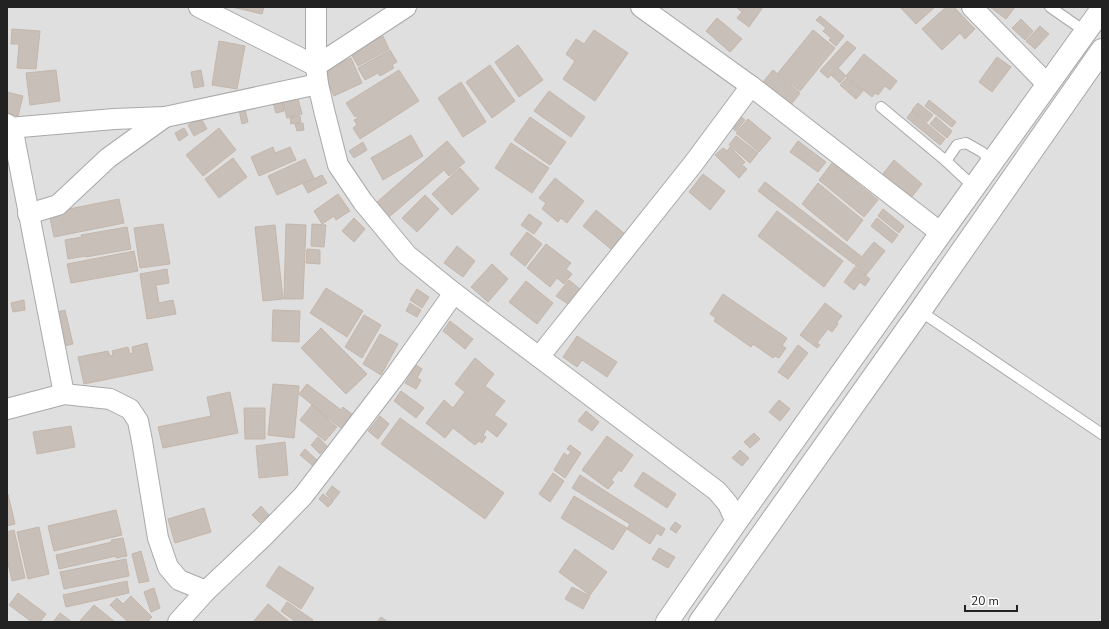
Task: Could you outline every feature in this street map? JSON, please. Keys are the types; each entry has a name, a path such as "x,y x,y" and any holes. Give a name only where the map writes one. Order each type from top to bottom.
{"street":[{"path":"199,7 317,75"},
{"path":"316,7 317,75 338,165 363,202 407,255 454,293 717,490 728,504 736,522"},
{"path":"64,394 14,137 8,126 164,117 317,75 406,7"},
{"path":"641,7 751,86 941,233"},
{"path":"972,7 1048,85"},
{"path":"667,622 941,233 1102,9"},
{"path":"700,622 1102,50"},
{"path":"539,357 693,164 751,86"},
{"path":"28,214 58,205 108,158 164,117"},
{"path":"178,622 206,591 262,538 303,496 395,376 454,293"},
{"path":"7,409 64,394 110,399 130,409 138,421 158,538 168,567 179,580 206,591"}],"lane":[{"path":"1050,7 1086,32"},
{"path":"881,107 946,161 974,187"},
{"path":"946,161 957,145 966,143 982,152 992,162"},
{"path":"920,311 1102,434"}],"shaded area":[{"path":"7,7 1102,7 1102,622 7,622"}],"building":[{"path":"232,7 264,7 262,14"},
{"path":"736,7 763,7 749,27 737,18 742,12"},
{"path":"900,7 935,7 916,24"},
{"path":"946,7 954,7 975,29 965,39 960,33 942,50 922,29"},
{"path":"990,7 1015,7 1006,19"},
{"path":"820,16 844,36 836,46 829,40 831,38 823,31 826,28 816,20"},
{"path":"717,18 742,39 730,52 706,31"},
{"path":"1021,19 1033,31 1025,40 1012,28"},
{"path":"1040,26 1049,34 1035,49 1026,41"},
{"path":"12,29 40,31 36,69 17,68 19,44 11,44"},
{"path":"594,30 628,53 595,101 563,79 575,61 566,54 576,39 584,44"},
{"path":"813,30 835,48 800,91 778,73"},
{"path":"383,36 389,49 358,66 351,54"},
{"path":"219,41 245,46 237,89 212,85"},
{"path":"847,41 856,48 838,68 846,76 840,83 831,75 828,78 820,71"},
{"path":"518,45 543,80 519,97 495,62"},
{"path":"390,50 397,62 392,65 394,68 380,76 378,73 365,80 358,68"},
{"path":"864,54 897,81 890,90 885,86 878,95 875,93 872,97 846,76"},
{"path":"997,57 1011,67 992,92 979,82"},
{"path":"351,58 362,83 334,96 323,70"},
{"path":"490,65 515,101 492,118 466,82"},
{"path":"56,70 60,101 30,105 26,73"},
{"path":"201,70 204,86 194,88 191,72"},
{"path":"399,70 419,101 360,139 353,128 357,125 354,120 358,118 356,116 355,117 346,103"},
{"path":"773,70 800,93 790,106 762,83"},
{"path":"847,78 863,91 856,99 840,85"},
{"path":"461,82 486,122 463,137 438,98"},
{"path":"549,91 585,117 571,137 534,111"},
{"path":"7,92 23,96 18,116 7,113"},
{"path":"297,95 302,114 287,118 282,98"},
{"path":"281,97 284,111 276,113 272,99"},
{"path":"929,100 956,122 952,127 925,106"},
{"path":"918,103 933,115 927,122 912,110"},
{"path":"245,109 248,122 242,124 239,110"},
{"path":"912,111 945,139 940,145 907,118"},
{"path":"736,113 745,120 736,131 728,125"},
{"path":"300,116 301,122 291,124 290,118"},
{"path":"530,117 566,142 550,165 514,140"},
{"path":"936,117 952,131 947,138 930,124"},
{"path":"201,118 207,129 194,136 188,125"},
{"path":"748,119 771,138 759,152 736,133"},
{"path":"303,123 304,130 297,131 295,124"},
{"path":"184,128 188,135 179,141 175,133"},
{"path":"219,128 236,150 203,176 186,155"},
{"path":"411,135 423,156 383,180 371,158"},
{"path":"736,136 758,153 750,163 729,145"},
{"path":"447,141 465,162 449,176 444,170 389,217 376,203"},
{"path":"798,141 826,162 818,172 790,152"},
{"path":"363,142 367,150 354,158 349,151"},
{"path":"511,143 549,168 532,193 495,168"},
{"path":"273,147 275,153 290,147 296,160 259,176 251,157"},
{"path":"730,147 745,162 742,165 747,169 739,178 715,155 723,148 727,151"},
{"path":"233,158 247,177 219,198 205,179"},
{"path":"305,159 314,178 277,195 268,176"},
{"path":"894,160 922,184 910,199 882,175"},
{"path":"832,163 878,200 864,217 819,180"},
{"path":"460,168 479,189 452,215 432,194"},
{"path":"703,174 725,191 710,210 689,192"},
{"path":"322,175 327,183 308,193 303,184"},
{"path":"555,178 584,201 567,223 561,218 558,222 542,209 546,203 539,198"},
{"path":"765,182 861,256 854,264 758,191"},
{"path":"818,183 863,220 847,241 802,204"},
{"path":"338,194 350,211 336,220 334,216 322,224 314,211"},
{"path":"425,195 439,209 417,232 402,218"},
{"path":"119,199 124,223 54,237 49,213"},
{"path":"883,209 904,226 899,233 878,216"},
{"path":"596,210 625,234 612,250 583,226"},
{"path":"777,211 843,261 824,287 758,236"},
{"path":"529,214 542,223 534,234 521,225"},
{"path":"354,218 365,229 354,242 342,231"},
{"path":"877,218 898,235 892,243 871,226"},
{"path":"163,224 170,264 140,268 134,228"},
{"path":"286,224 306,225 303,299 284,299"},
{"path":"312,224 326,225 324,247 311,246"},
{"path":"275,225 283,299 263,301 255,227"},
{"path":"127,227 131,249 68,259 65,240 82,237 81,235"},
{"path":"527,232 542,244 525,266 510,254"},
{"path":"874,242 885,251 866,275 855,265"},
{"path":"546,244 571,263 566,269 572,274 564,284 557,278 550,287 527,268"},
{"path":"457,246 475,261 463,277 444,263"},
{"path":"307,249 320,250 320,264 306,263"},
{"path":"134,251 138,271 71,283 67,264"},
{"path":"492,264 508,279 488,302 471,287"},
{"path":"855,267 870,279 865,286 860,282 854,290 844,282"},
{"path":"167,269 169,283 156,285 159,303 173,300 176,314 147,319 140,274"},
{"path":"569,280 580,289 568,304 556,296"},
{"path":"526,281 553,303 537,324 509,302"},
{"path":"326,288 363,311 347,337 310,313"},
{"path":"417,289 429,297 422,308 410,300"},
{"path":"723,294 787,338 782,346 786,348 779,358 775,356 773,358 753,344 751,347 714,321 716,318 710,314"},
{"path":"24,300 25,310 13,312 11,303"},
{"path":"410,303 421,310 417,317 406,311"},
{"path":"825,303 842,316 832,332 828,329 817,343 820,345 817,348 800,335"},
{"path":"65,310 73,344 60,347 53,313"},
{"path":"273,310 300,311 299,342 272,341"},
{"path":"364,315 381,325 362,358 345,347"},
{"path":"450,321 473,339 465,349 443,331"},
{"path":"321,328 367,374 346,394 301,348"},
{"path":"380,334 398,344 381,375 363,364"},
{"path":"577,336 617,362 607,377 582,360 577,367 563,357"},
{"path":"147,343 153,370 84,384 78,357 108,351 110,356 113,355 112,351 128,347 130,354 133,353 132,347"},
{"path":"798,345 808,353 788,379 778,372"},
{"path":"475,358 494,374 485,386 505,401 494,415 507,424 497,437 487,429 483,435 486,437 482,443 479,441 475,445 453,428 445,438 426,423 444,400 453,408 465,392 455,384"},
{"path":"416,365 422,369 417,378 421,380 416,389 405,383"},
{"path":"273,384 299,386 294,438 268,435"},
{"path":"307,384 341,410 343,407 353,415 342,429 299,394"},
{"path":"401,391 424,408 416,418 394,401"},
{"path":"230,392 238,433 163,448 158,427 211,416 207,397"},
{"path":"779,400 790,409 780,421 769,412"},
{"path":"312,405 337,427 325,441 300,420"},
{"path":"244,408 265,408 265,439 245,439"},
{"path":"586,411 599,422 592,431 578,421"},
{"path":"380,416 389,424 378,439 368,431"},
{"path":"400,418 504,493 485,519 381,444"},
{"path":"71,426 75,447 37,454 33,432"},
{"path":"754,433 760,439 750,448 744,442"},
{"path":"607,436 633,455 621,472 619,470 611,480 614,482 608,489 582,470"},
{"path":"318,437 327,446 320,454 311,445"},
{"path":"285,442 288,475 259,478 256,446"},
{"path":"570,445 581,453 565,478 554,470 564,453 568,456 571,452 567,449"},
{"path":"305,449 318,461 313,466 300,455"},
{"path":"740,450 749,458 742,466 732,458"},
{"path":"643,472 676,494 667,508 634,486"},
{"path":"553,473 564,481 550,502 539,494"},
{"path":"580,475 665,529 661,536 657,533 650,544 627,529 630,524 572,488"},
{"path":"332,486 340,492 333,501 326,494"},
{"path":"7,494 15,524 7,526"},
{"path":"323,494 333,502 328,507 319,499"},
{"path":"574,496 627,528 613,550 561,518"},
{"path":"261,506 269,515 260,523 252,515"},
{"path":"204,508 211,532 175,543 168,519"},
{"path":"116,510 122,535 54,551 48,526"},
{"path":"675,522 681,526 676,533 670,529"},
{"path":"39,527 49,574 28,579 17,532"},
{"path":"14,530 25,578 12,581 7,559 7,532"},
{"path":"123,538 127,556 116,558 116,556 59,569 56,555"},
{"path":"659,548 675,557 668,568 652,559"},
{"path":"575,549 607,572 590,595 559,572"},
{"path":"141,551 149,581 139,583 132,554"},
{"path":"126,559 129,576 64,589 60,572"},
{"path":"279,566 314,588 301,609 266,586"},
{"path":"127,581 129,593 66,607 63,595"},
{"path":"572,587 590,596 583,609 565,599"},
{"path":"154,588 160,608 151,612 144,592"},
{"path":"18,593 46,614 40,622 32,622 9,605"},
{"path":"131,596 152,617 147,622 128,622 110,605 117,598 123,604"},
{"path":"287,602 313,620 311,622 296,622 281,611"},
{"path":"268,604 290,622 253,622"},
{"path":"94,605 115,622 79,622"},
{"path":"60,613 72,622 53,622"},
{"path":"381,617 388,622 377,622"}]}
